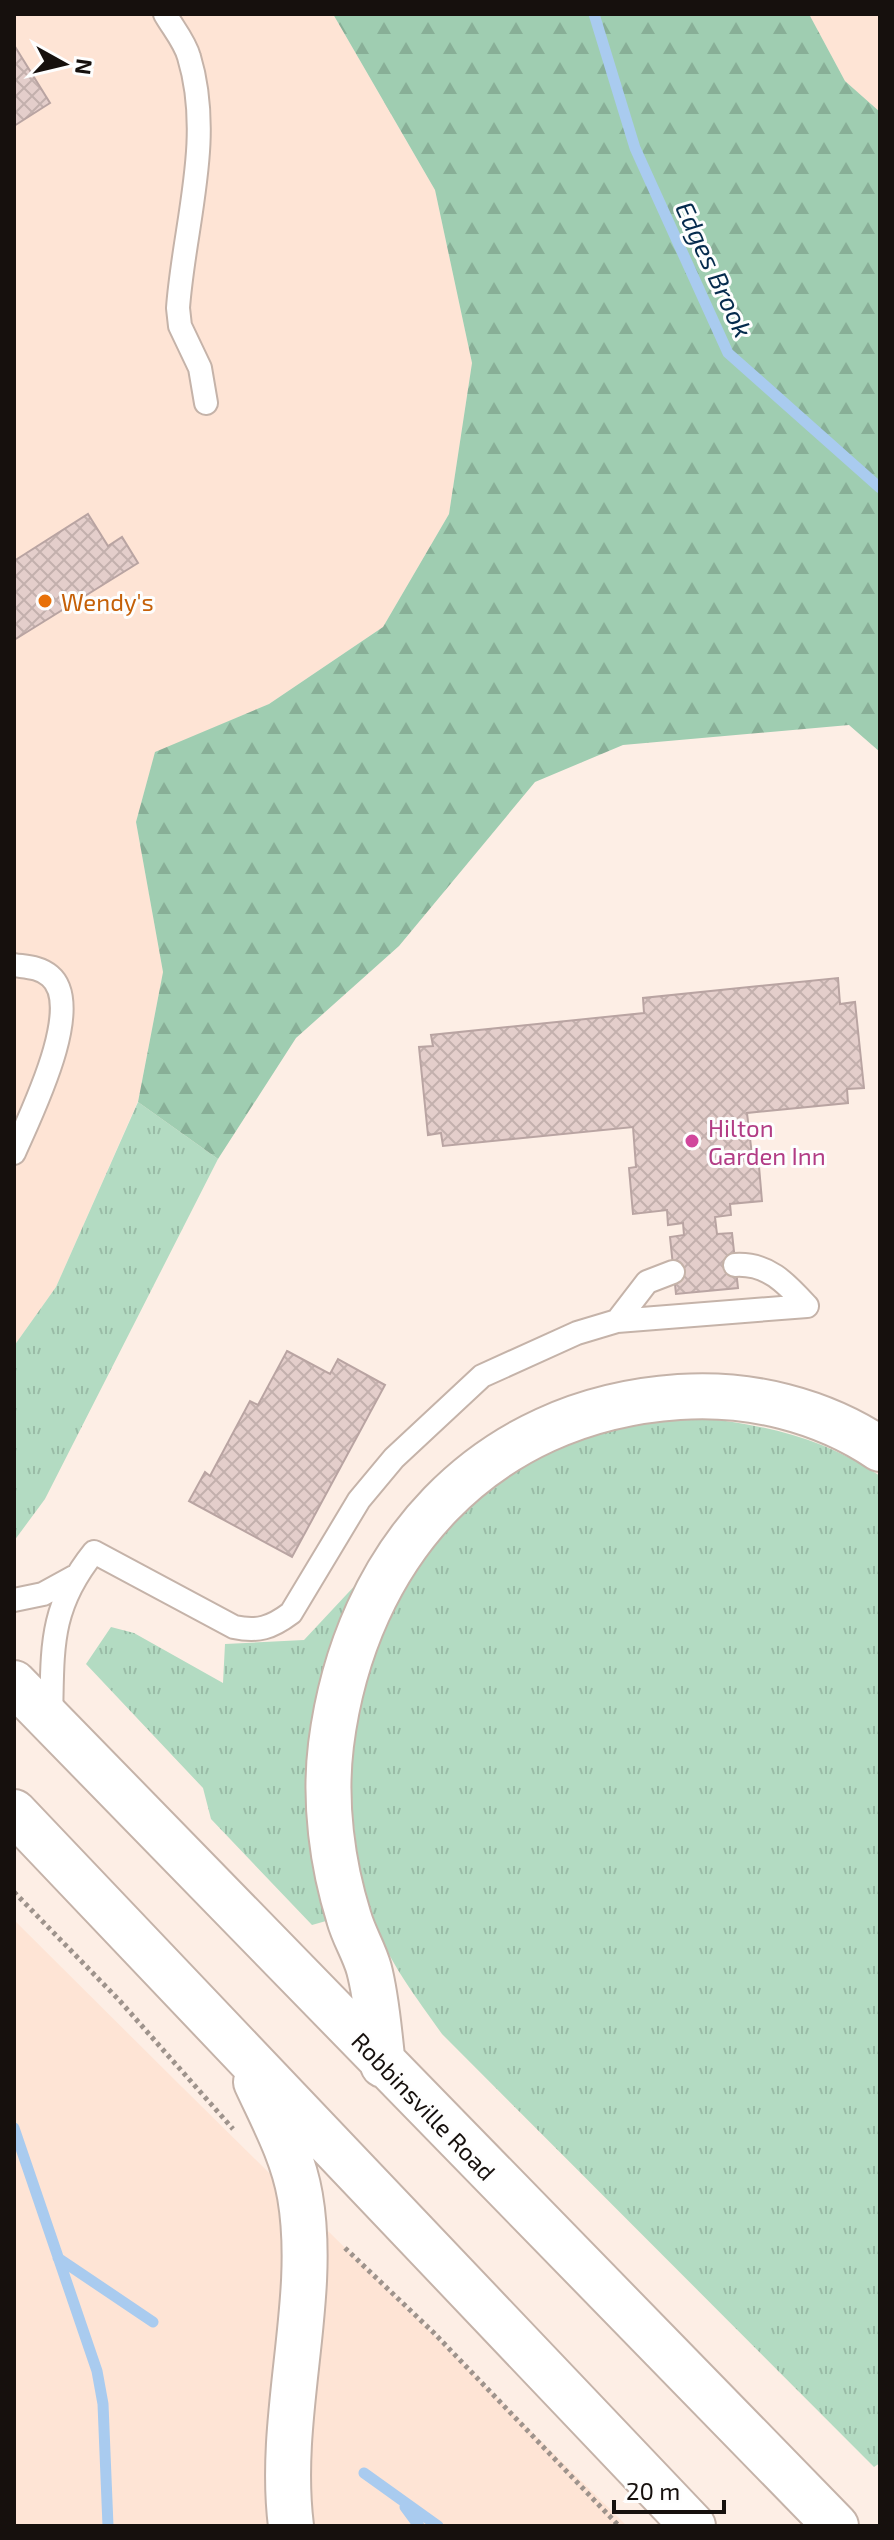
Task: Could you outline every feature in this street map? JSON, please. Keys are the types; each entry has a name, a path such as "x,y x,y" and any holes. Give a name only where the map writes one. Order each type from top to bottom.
{"highway":[{"path":"383,2065 369,1968 349,1919 336,1865 328,1796 331,1746 341,1692 357,1638 375,1594 422,1522 497,1454 550,1425 602,1408 651,1399 713,1394 770,1403 825,1419 880,1449"},
{"name":"Robbinsville Road","path":"14,1683 383,2065 836,2526"},
{"path":"14,1812 693,2526"},
{"path":"242,2051 292,2161 301,2199 300,2315 288,2444 291,2526"}],"lane":[{"path":"165,14 189,54 199,102 199,150 178,308 180,326 200,368 206,403"},
{"path":"14,965 38,969 51,976 59,988 63,1012 59,1038 21,1120 14,1153"},
{"path":"51,1721 54,1637 59,1610 74,1577 94,1552 234,1627 253,1631 274,1626 291,1613 359,1500 394,1458 482,1376 577,1333 617,1321 807,1306 783,1280 762,1268 735,1265"},
{"path":"617,1321 647,1282 673,1272"},
{"path":"14,1600 43,1594 74,1577"}],"path":[{"path":"14,1892 119,2000 227,2126 241,2133"},
{"path":"340,2238 345,2249 434,2333 619,2526"}],"shaded area":[{"path":"14,14 333,14 435,190 472,363 449,514 383,627 269,704 155,753 136,822 163,972 138,1101 56,1287 14,1346"},
{"path":"809,14 880,14 880,112 845,81"},
{"path":"14,1920 182,2087 627,2526 14,2526"}],"green space":[{"path":"333,14 809,14 845,81 880,112 880,752 849,725 623,745 535,782 399,946 296,1038 218,1159 138,1102 163,972 136,822 155,752 269,704 383,627 449,514 472,363 435,190"},
{"path":"138,1102 218,1159 45,1499 14,1541 14,1346 56,1287"},
{"path":"678,1416 784,1432 833,1450 880,1476 880,2463 874,2467 442,2034 387,1950 374,1920 361,1872 352,1796 356,1717 379,1643 416,1572 467,1509 497,1483 530,1461 594,1435"},
{"path":"361,1579 344,1617 315,1849 326,1921 312,1925 211,1819 203,1788 86,1664 111,1627 134,1633 223,1683 225,1644 304,1640"}],"building":[{"path":"14,45 50,103 14,126"},
{"name":"Wendy's","path":"88,514 108,546 122,537 138,563 14,640 14,561"},
{"name":"Hilton Garden Inn","path":"838,978 840,1004 855,1002 864,1088 847,1089 848,1103 747,1113 752,1155 758,1155 762,1201 730,1204 731,1215 715,1217 717,1234 732,1233 738,1288 676,1294 670,1237 684,1235 683,1223 668,1225 667,1210 633,1214 629,1168 636,1167 633,1127 443,1146 441,1133 428,1135 419,1047 433,1046 431,1035 644,1013 643,998"},
{"path":"287,1351 330,1374 338,1359 385,1385 292,1557 189,1501 205,1472 210,1476 250,1401 258,1405"}],"waterway":[{"name":"Edges Brook","path":"594,14 635,148 728,353 880,488"},
{"path":"14,2128 97,2371 103,2404 108,2526"},
{"path":"58,2258 153,2322"},
{"path":"364,2473 438,2526"},
{"path":"405,2507 419,2526"}],"place":[{"name":"Wendy's","path":"45,601"},
{"name":"Hilton Garden Inn","path":"692,1141"}]}
